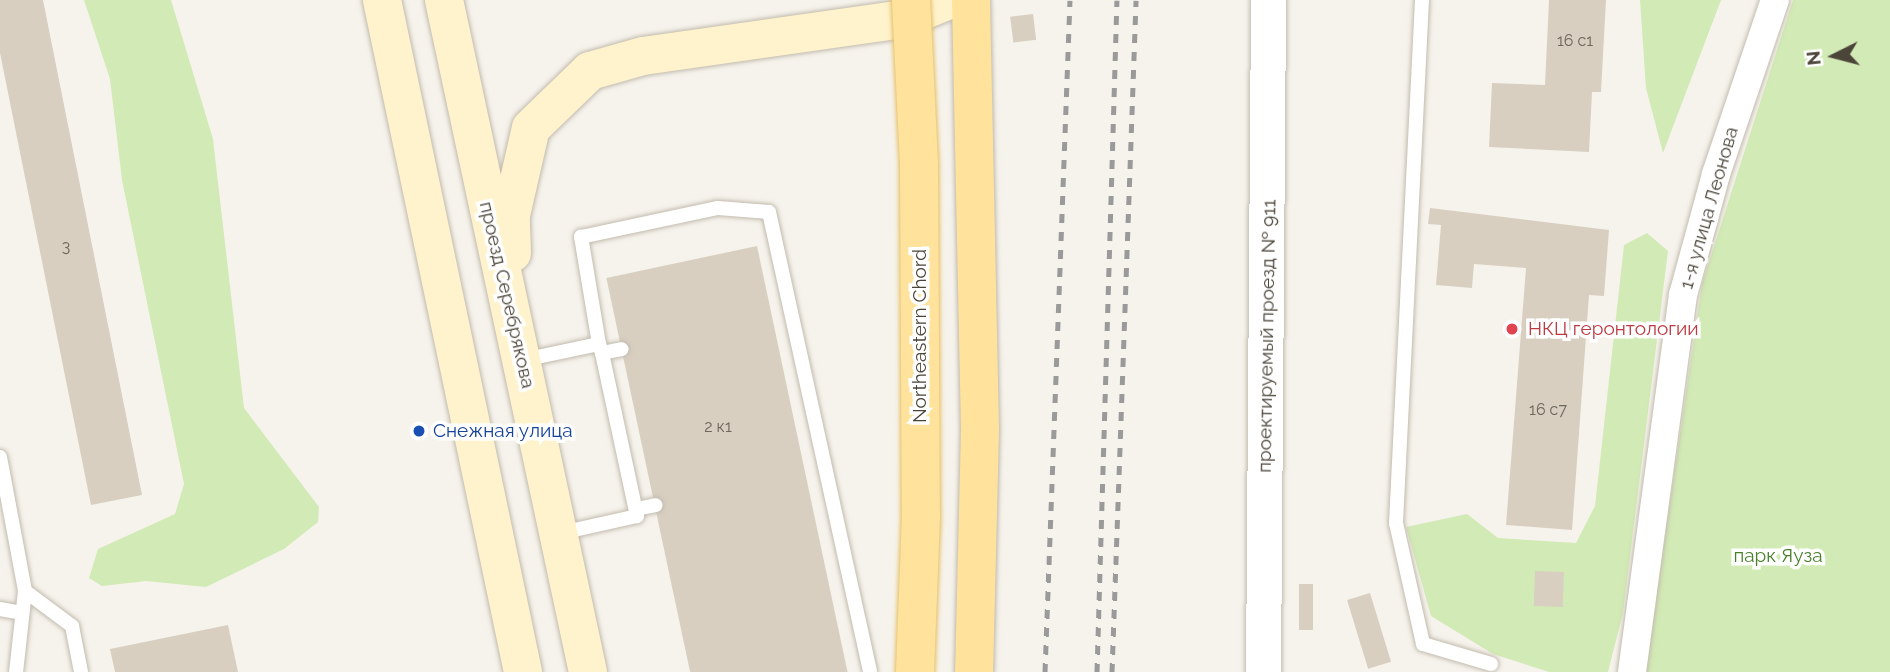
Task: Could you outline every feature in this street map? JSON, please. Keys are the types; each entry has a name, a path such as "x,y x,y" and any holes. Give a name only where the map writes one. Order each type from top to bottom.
{"main road":[{"path":"382,0 521,668"},
{"name":"проезд Серебрякова","path":"444,0 588,672"},
{"name":"Northeastern Chord","path":"911,0 919,177 921,516 915,672"},
{"path":"519,348 510,215 523,152 542,114 581,78 643,56 903,19 949,0"},
{"path":"971,0 980,430 974,672"}],"street":[{"name":"проектируемый проезд № 911","path":"1263,672 1268,0"},
{"name":"1-я улица Леонова","path":"1632,672 1683,295 1716,173 1775,0"}],"lane":[{"path":"1422,0 1396,523 1423,644 1491,664"},
{"path":"560,534 637,516 600,349 581,237 718,208 769,212 870,672"},
{"path":"519,348 622,349"},
{"path":"0,457 25,591 16,672"},
{"path":"636,509 656,505"},
{"path":"25,591 72,626 81,672"},
{"path":"0,609 22,613"}],"green space":[{"path":"84,0 171,0 213,139 244,408 319,507 318,522 284,549 206,587 146,581 102,586 89,578 98,549 175,514 184,484 122,180 110,79"},
{"path":"1640,0 1721,0 1663,153 1646,88"},
{"name":"парк Яуза","path":"1793,0 1890,0 1890,672 1645,672 1702,284"},
{"path":"1647,233 1668,251 1623,613 1608,672 1549,672 1493,654 1431,616 1406,527 1467,514 1498,538 1576,543 1595,506 1624,245"}],"building":[{"path":"0,0 43,0 142,495 91,505 0,53"},
{"path":"1549,0 1606,0 1601,92 1592,92 1589,152 1489,147 1492,83 1545,85"},
{"path":"1033,14 1036,40 1013,43 1010,17"},
{"path":"1430,208 1609,230 1604,296 1589,295 1572,530 1506,525 1526,268 1474,264 1472,288 1436,285 1441,225 1428,224"},
{"path":"757,246 848,672 690,672 606,278"},
{"path":"1535,571 1564,572 1563,607 1534,606"},
{"path":"1299,584 1313,584 1313,630 1299,630"},
{"path":"1370,593 1391,662 1368,669 1347,600"},
{"path":"228,625 238,672 115,672 110,649"}],"railway":[{"path":"1045,672 1070,0"},
{"path":"1097,672 1117,0"},
{"path":"1112,672 1136,0"}],"place":[{"name":"НКЦ геронтологии","path":"1512,329"},
{"name":"Снежная улица","path":"419,431"}]}
